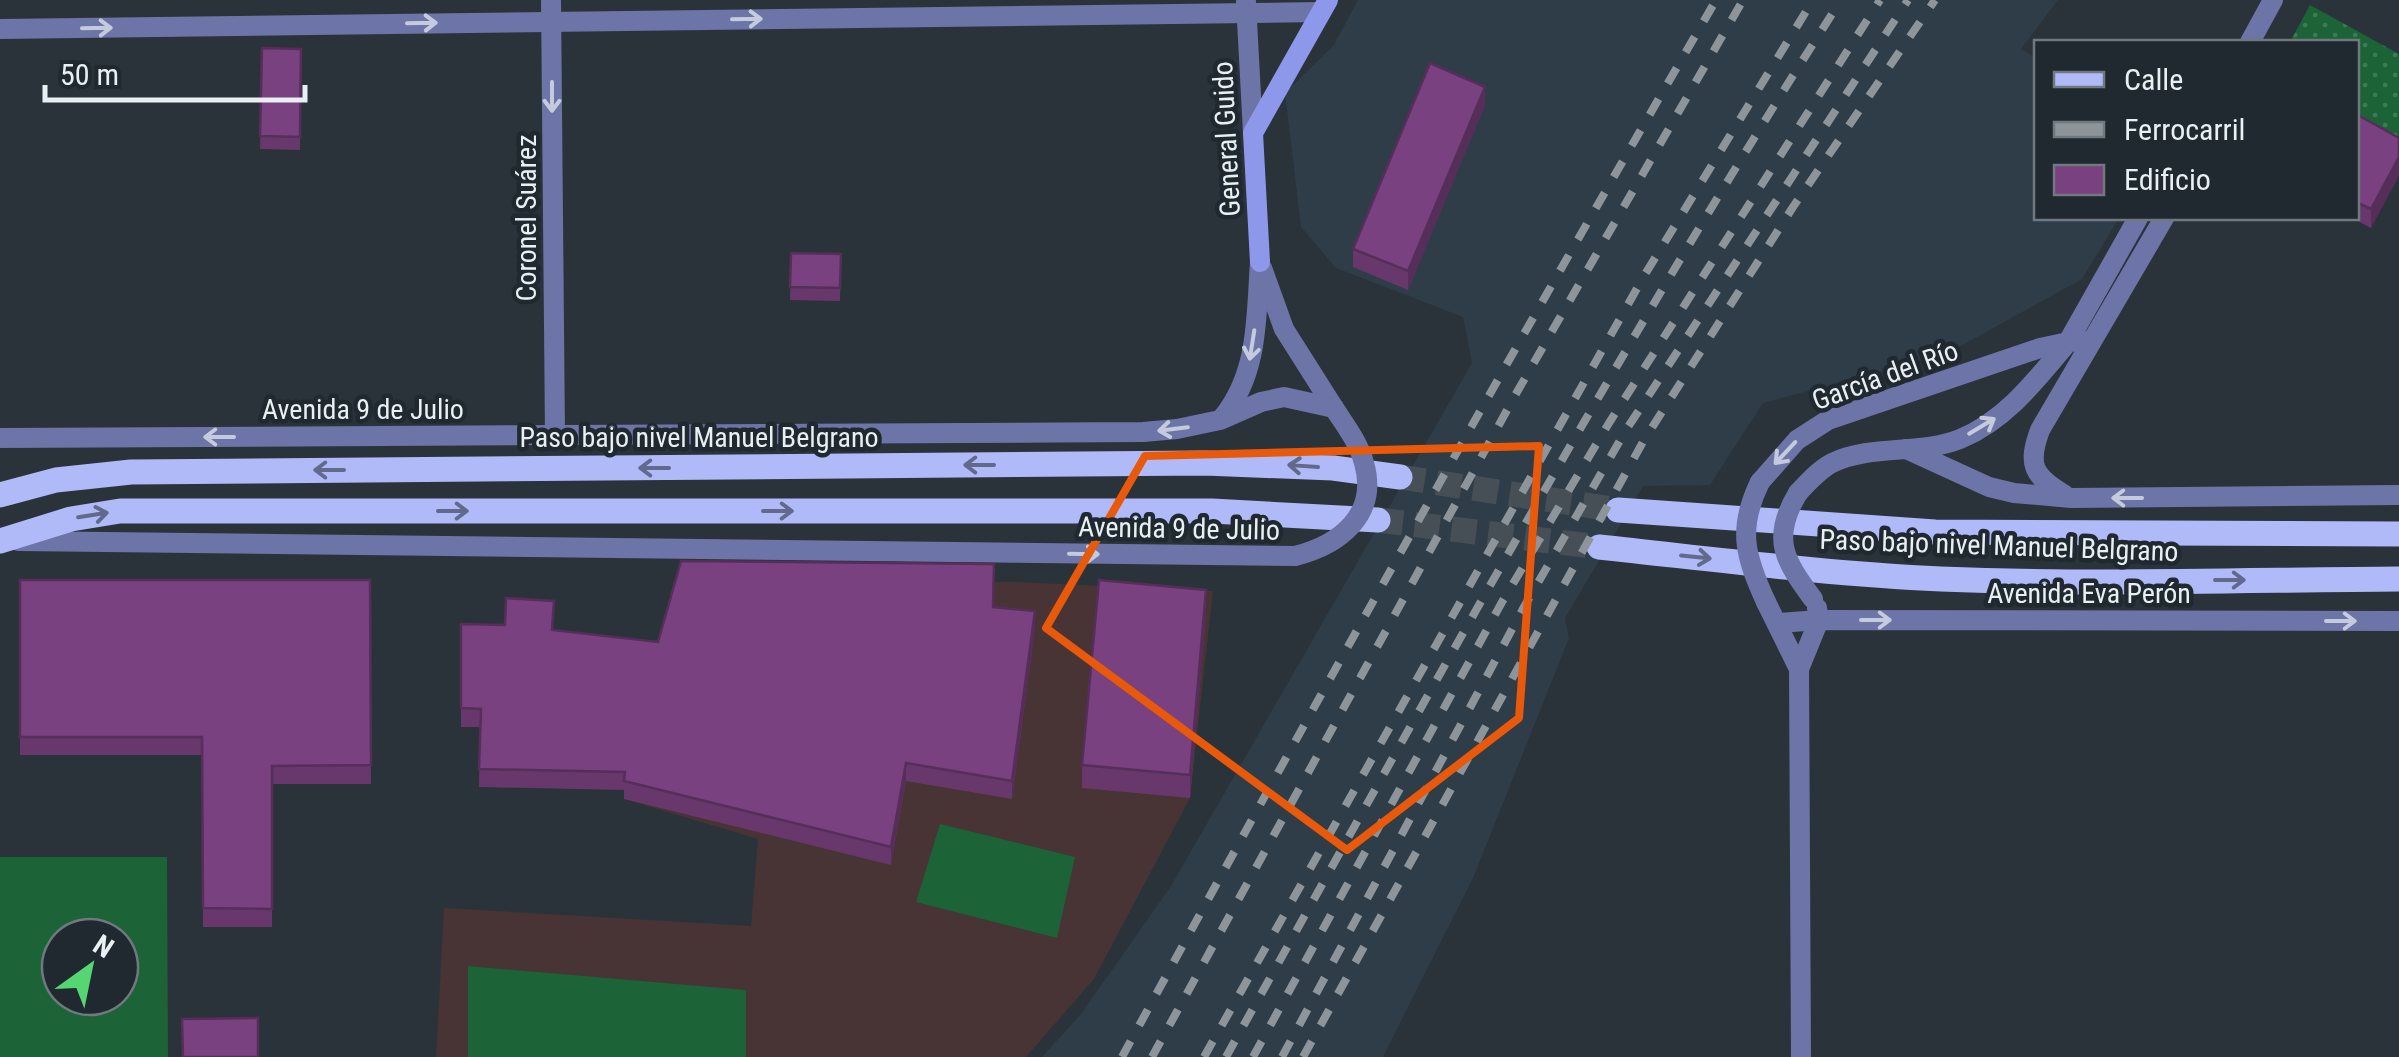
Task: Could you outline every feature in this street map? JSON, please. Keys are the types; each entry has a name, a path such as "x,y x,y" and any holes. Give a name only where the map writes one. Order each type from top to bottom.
{"main road":[{"name":"Paso bajo nivel Manuel Belgrano","path":"7,488 131,472 1205,463 1333,468 1400,477"},
{"name":"Paso bajo nivel Manuel Belgrano","path":"1618,510 1935,532 2399,534"},
{"path":"3,541 71,518 120,511 1212,511 1378,520"},
{"name":"Paso bajo nivel Manuel Belgrano","path":"1599,547 1839,573 1940,578 2399,579"}],"street":[{"path":"2251,40 2273,0"},
{"path":"0,29 551,10 1324,6"},
{"path":"1253,132 1324,6"},
{"name":"General Guido","path":"1220,420 1240,395 1247,374 1260,262 1246,7"},
{"name":"Coronel Suárez","path":"551,10 555,435"},
{"path":"1816,610 1784,554 1783,526 1798,493 1820,471 1844,458 1938,446 1994,419 2038,378 2068,342 2137,220"},
{"path":"2071,498 2039,477 2033,449 2040,430 2163,220"},
{"name":"General Guido","path":"1260,262 1284,329 1334,408"},
{"name":"García del Río","path":"1799,669 1766,602 1745,547 1746,522 1760,482 1797,440 1828,420 2040,348 2092,341"},
{"name":"Avenida 9 de Julio","path":"0,438 1143,432 1177,430 1220,420 1261,402 1284,397 1334,408 1365,464 1368,481 1364,501 1342,538 1322,549 1295,556 3,541"},
{"path":"1906,450 1989,487 2014,493 2071,498 2399,495"},
{"name":"García del Río","path":"1800,1057 1799,669 1816,610"},
{"name":"Avenida Eva Perón","path":"1779,623 1816,610 2399,621"}],"highlighted area":[{"path":"1539,446 1519,718 1347,850 1046,628 1145,456"}],"shaded area":[{"path":"1358,0 2058,0 2021,49 2034,57 2034,220 2118,220 2082,279 1948,353 1763,403 1710,485 1643,486 1565,618 1569,638 1473,878 1383,1057 1042,1057 1081,1014 1171,886 1472,363 1463,317 1336,268 1301,227 1285,93 1334,45"},
{"path":"726,582 1016,582 1213,591 1190,798 1094,979 1026,1057 436,1057 444,908 751,926 758,839 624,799 635,741"}],"green space":[{"path":"2310,5 2399,54 2399,156 2359,134 2359,40 2291,40"},
{"path":"940,824 1075,857 1057,938 916,902"},
{"path":"0,857 167,857 168,1057 0,1057"},
{"path":"468,966 746,990 746,1057 468,1057"}],"building":[{"path":"262,48 301,49 300,137 260,136"},
{"path":"1430,63 1485,87 1408,271 1353,249"},
{"path":"2359,116 2399,138 2399,157 2371,209 2359,203"},
{"path":"791,253 841,254 840,288 790,287"},
{"path":"681,561 994,564 993,607 1035,611 1012,781 906,763 891,847 624,781 625,772 479,769 481,709 461,708 461,624 505,625 506,598 554,601 552,630 658,642"},
{"path":"20,580 370,580 371,765 272,766 272,909 203,908 202,737 20,737"},
{"path":"1099,580 1206,590 1190,775 1082,765"},
{"path":"258,1018 258,1057 183,1057 182,1019"}],"tunnel":[{"path":"1400,477 1618,510"},
{"path":"1378,520 1599,547"}],"railway":[{"path":"1122,1057 1415,526 1716,0"},
{"path":"1152,1057 1517,392 1743,0"},
{"path":"1204,1057 1644,276 1813,0"},
{"path":"1226,1057 1602,391 1841,0"},
{"path":"1253,1057 1502,602 1609,423 1880,0"},
{"path":"1282,1057 1524,607 1626,430 1908,0"},
{"path":"1303,1057 1644,440 1793,207 1935,0"}]}
